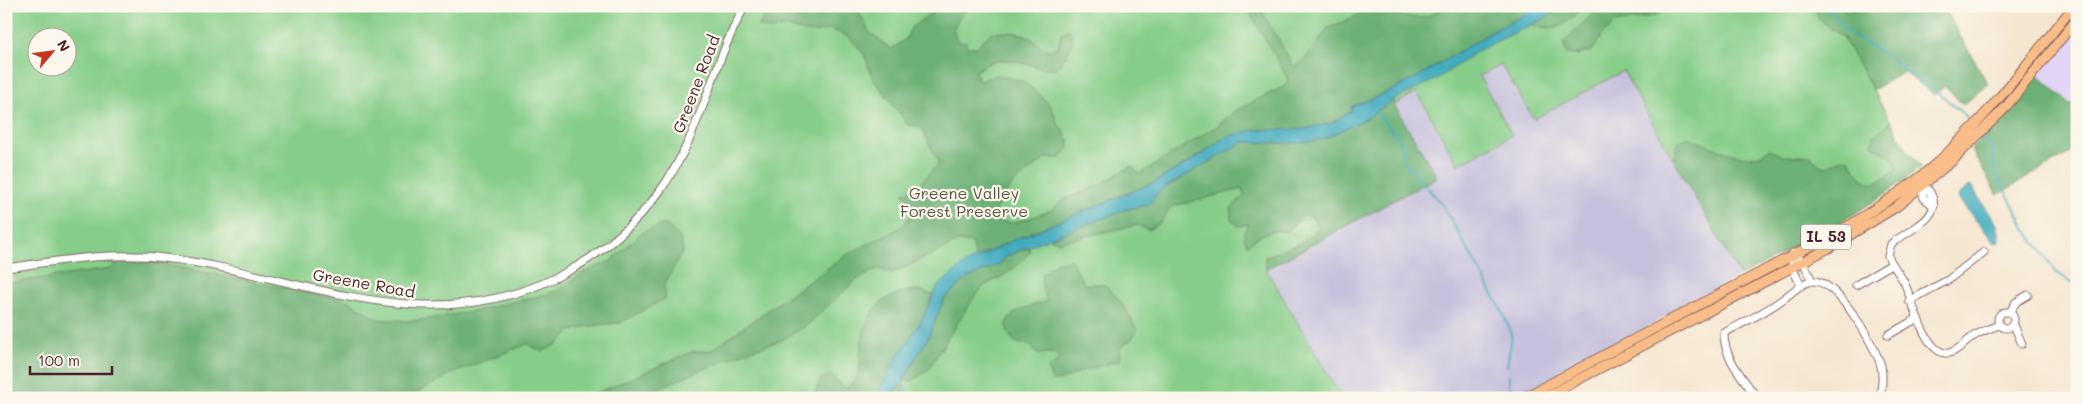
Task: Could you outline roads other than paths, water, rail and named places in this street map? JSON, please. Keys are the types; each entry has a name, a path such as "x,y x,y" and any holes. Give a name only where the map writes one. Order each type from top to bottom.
{"main road":[{"name":"IL 53","path":"1523,398 1852,224 1929,170 1992,107 2074,6"},
{"name":"IL 53","path":"1543,398 1878,219 1921,188 1952,161 2004,108 2077,19"}],"street":[{"name":"Greene Road","path":"6,268 121,256 165,258 379,302 415,306 477,303 520,292 564,273 594,255 624,231 660,190 691,138 725,45 745,6"},
{"path":"1921,188 1924,198 1934,206 1928,217 1920,225 1891,244 1888,256 1905,284 1909,301 1933,348 1942,353 1955,351 1975,335 1999,325 2007,328 2013,323"},
{"path":"1909,301 1948,280 1984,252"},
{"name":"IL 53","path":"1793,254 1802,261"},
{"name":"IL 53","path":"1792,266 1793,254"},
{"path":"1802,261 1812,281"},
{"path":"1856,285 1892,264"},
{"path":"1792,266 1801,286"},
{"path":"1757,398 1733,363 1724,343 1724,333 1757,317 1801,286 1812,281 1826,284 1842,298 1880,361 1883,378 1880,398"},
{"path":"2010,312 2016,302 2028,295"},
{"path":"1999,325 1997,320 1999,314 2004,311 2010,312 2022,344"},
{"path":"1888,335 1918,318"}],"water":[{"path":"1539,6 1562,6 1547,17 1479,50 1437,79 1393,100 1367,118 1325,138 1311,141 1297,143 1243,142 1159,191 1148,205 1127,209 1034,244 1007,256 1000,264 966,279 944,299 928,338 902,382 888,398 872,398 880,389 897,357 921,322 937,287 963,265 1011,241 1153,183 1193,160 1226,137 1253,130 1306,129 1332,123 1351,111 1352,106 1401,86"},
{"path":"1969,186 1974,188 1995,221 1998,228 1998,243 1994,242 1959,200 1958,196"}],"waterway":[{"path":"1828,6 1843,27 1854,36 1894,60 1907,72 1939,93 1973,122"},
{"path":"1375,111 1400,140 1405,161"},
{"path":"1984,136 1991,146 1995,171 2025,228 2056,272 2077,286"},
{"path":"1405,162 1444,207 1500,307 1512,334 1507,366"},
{"path":"1509,375 1509,386 1517,398"},
{"path":"901,381 912,398"}],"park label":[{"name":"Greene Valley Forest Preserve","path":"964,202"}]}
